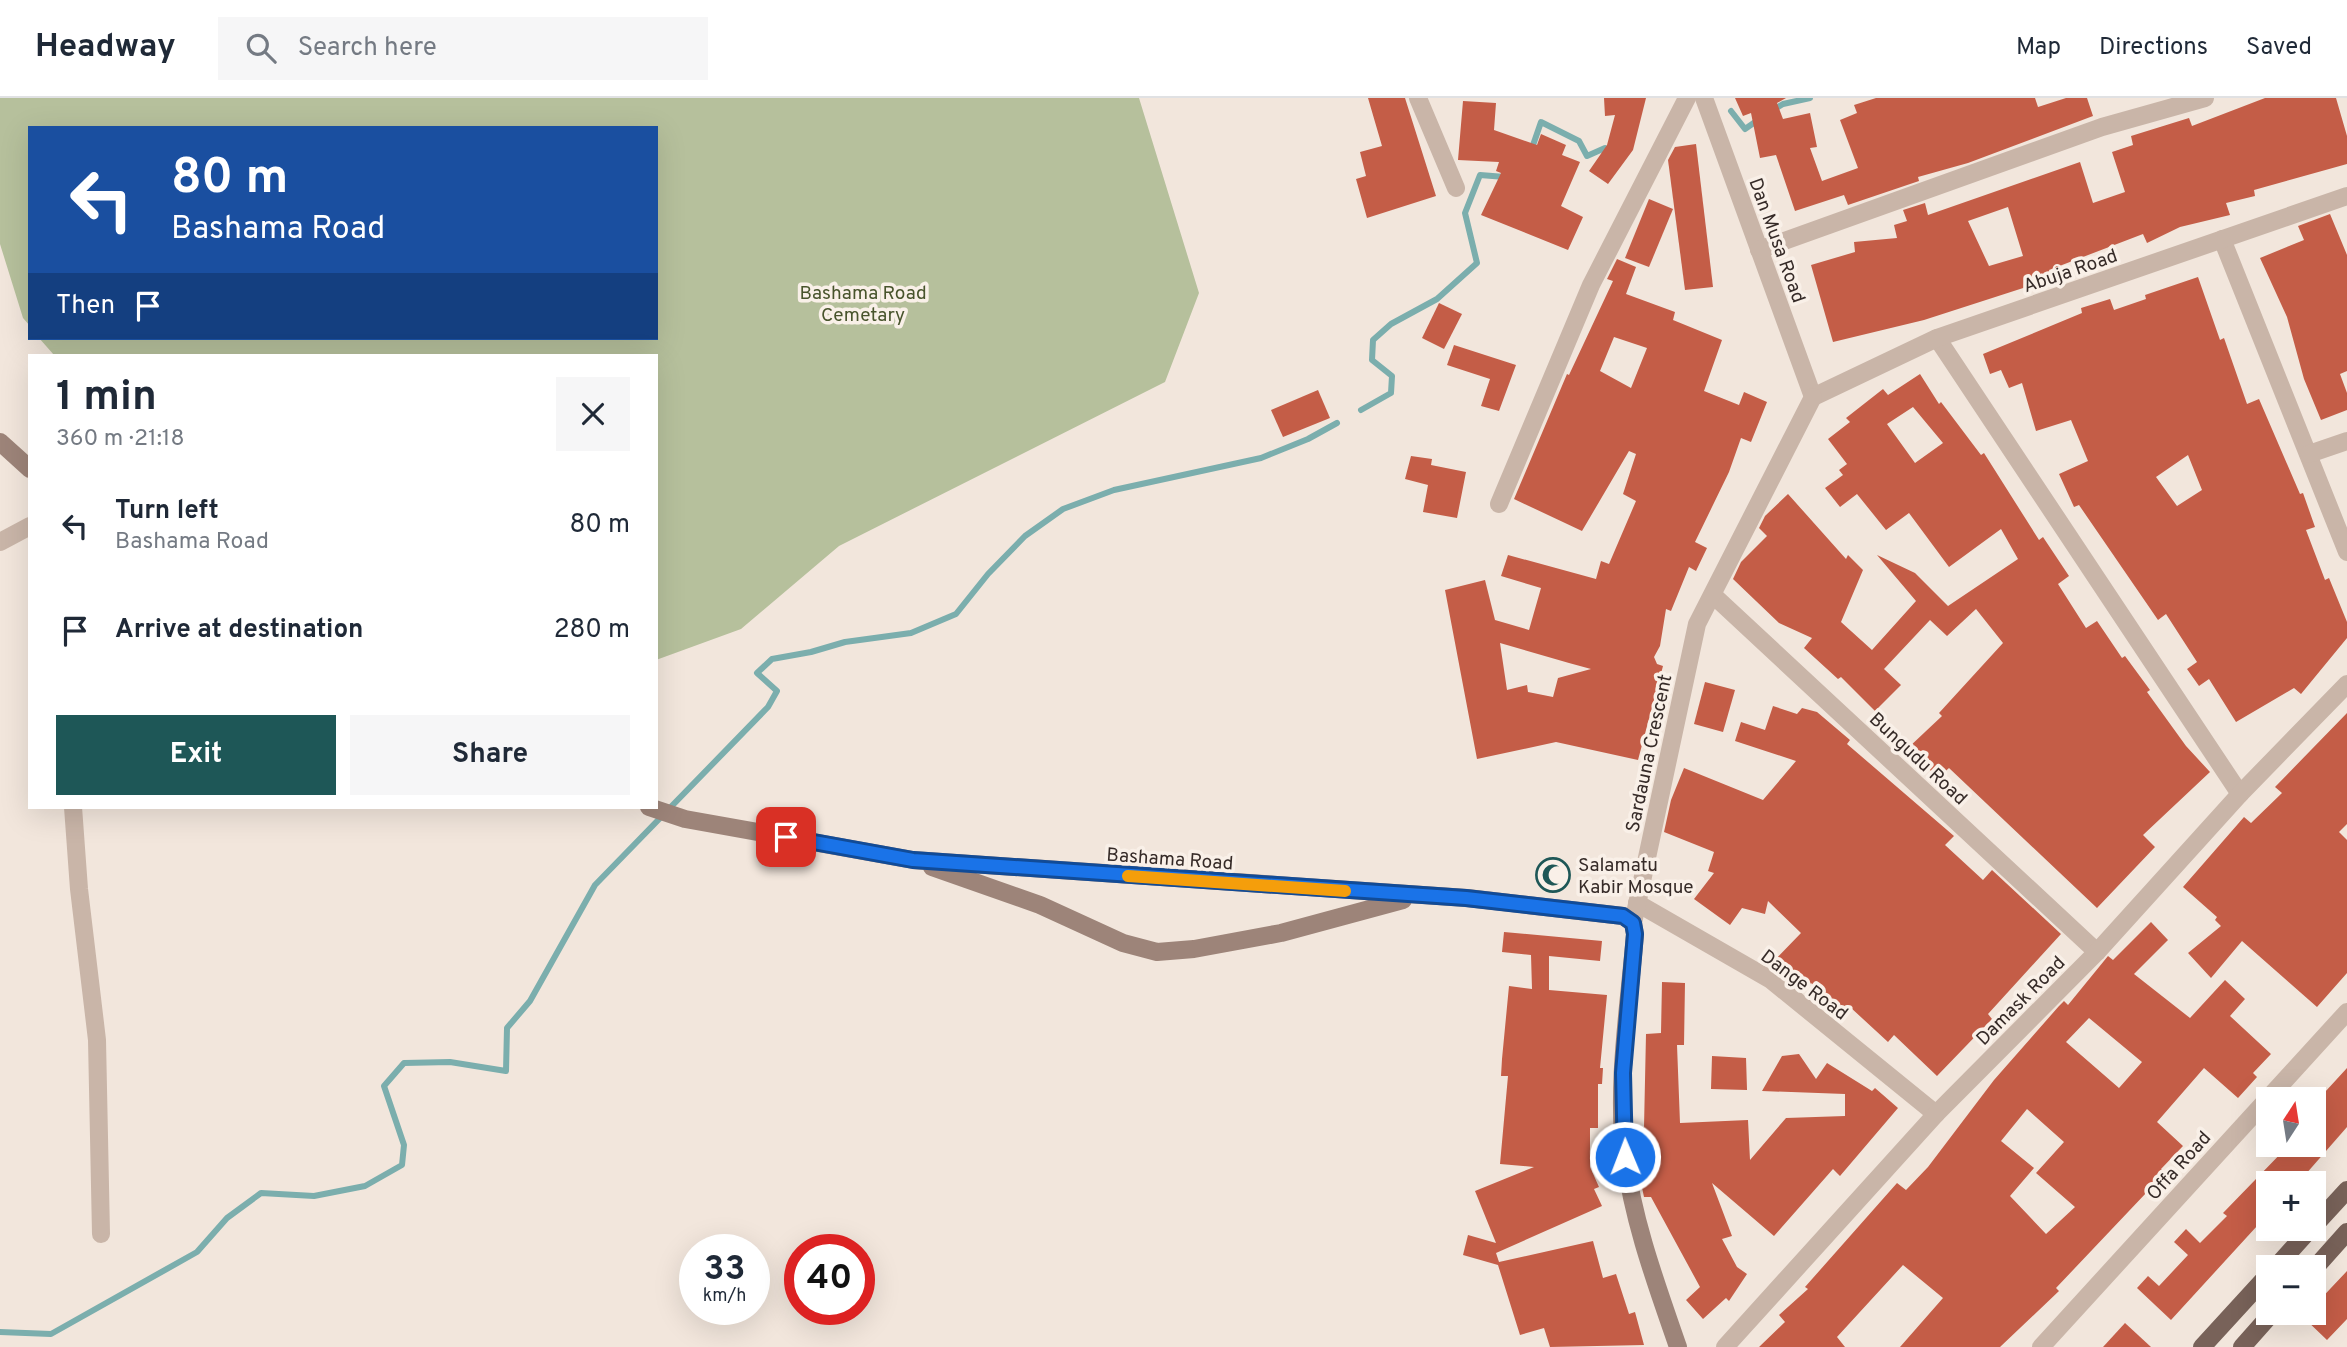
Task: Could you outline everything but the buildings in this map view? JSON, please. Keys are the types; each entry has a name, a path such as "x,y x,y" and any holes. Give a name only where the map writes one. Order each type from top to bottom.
{"main road":[{"path":"2326,1212 2347,1190"},
{"path":"2326,1256 2347,1232"},
{"path":"2287,1255 2299,1241"},
{"path":"2202,1347 2256,1288"},
{"path":"2242,1347 2261,1325"}],"street":[{"path":"1418,98 1456,188"},
{"path":"1499,504 1591,285 1687,98"},
{"name":"Dan Musa Road","path":"1703,98 1813,397"},
{"path":"1759,250 2102,127 2205,98"},
{"name":"Abuja Road","path":"1813,397 1937,338 2347,196"},
{"path":"2222,239 2347,552"},
{"path":"1937,338 2240,794"},
{"name":"Sardauna Crescent","path":"1678,1347 1650,1265 1625,1157 1623,1073 1635,934 1633,923 1697,624 1813,397"},
{"path":"2309,454 2347,441"},
{"path":"0,442 28,467"},
{"path":"0,542 28,527"},
{"name":"Bungudu Road","path":"1713,595 2097,952"},
{"name":"Damask Road","path":"1725,1347 1936,1114 2097,952 2240,794 2347,684"},
{"path":"73,809 97,1040 101,1234"},
{"name":"Bashama Road","path":"655,809 685,819 913,860 1424,896 1623,916 1633,923"},
{"name":"Bashama Road","path":"913,860 1040,905 1123,943 1157,951 1194,949 1281,933 1424,896"},
{"name":"Dange Road","path":"1637,903 1770,980 1936,1114"},
{"name":"Offa Road","path":"2041,1347 2347,1012"}],"green space":[{"name":"Bashama Road Cemetary","path":"0,98 1139,98 1199,293 1165,382 839,546 741,629 658,659 658,354 53,354 41,340 658,340 658,126 28,126 28,324 23,318 0,244"}],"waterway":[{"path":"1773,110 1783,104 1810,98"},
{"path":"1731,111 1745,129 1758,120"},
{"path":"1531,151 1541,122 1579,141 1587,156 1605,148"},
{"path":"1361,410 1391,393 1392,376 1372,360 1373,340 1391,324 1437,299 1477,263 1465,213 1480,175 1505,177"},
{"path":"0,1332 51,1334 197,1252 227,1218 261,1193 314,1196 365,1186 402,1165 404,1145 384,1086 404,1063 450,1062 506,1071 507,1028 530,1001 595,885 768,707 777,691 757,673 772,659 845,642 911,633 956,614 988,574 1025,536 1063,509 1114,490 1261,458 1308,439 1337,423"}],"slow traffic":[{"path":"1128,876 1345,891"}],"place":[{"name":"Salamatu Kabir Mosque","path":"1553,875"}],"route":[{"path":"786,837 913,860 1213,883 1466,898 1623,916 1633,923 1635,934 1623,1073 1625,1157"}]}
